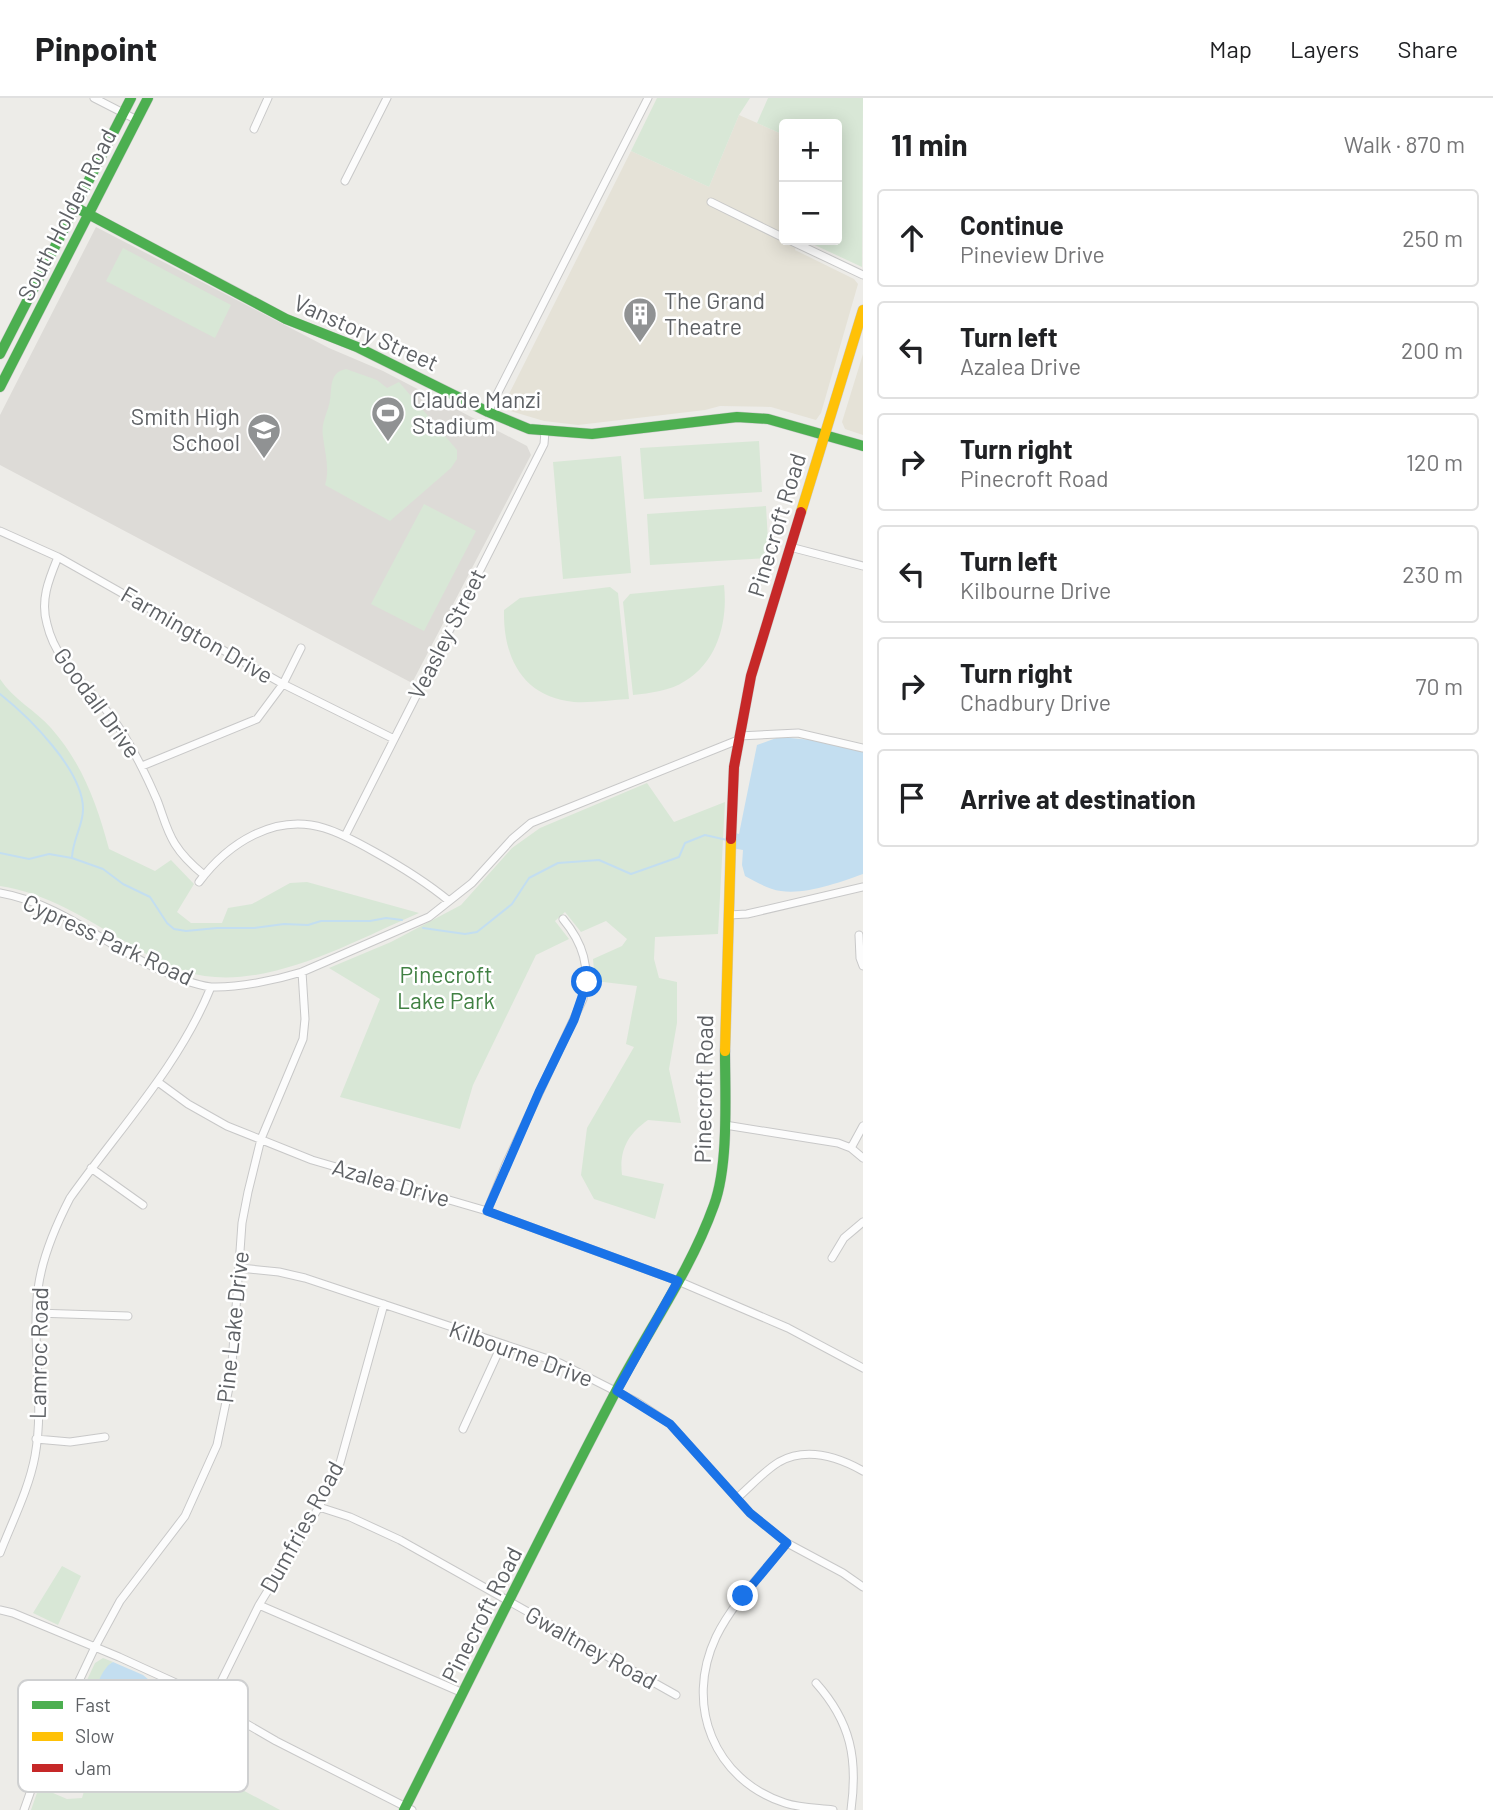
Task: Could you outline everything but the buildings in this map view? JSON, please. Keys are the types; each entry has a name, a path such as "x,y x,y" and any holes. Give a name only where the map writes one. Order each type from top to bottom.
{"street":[{"path":"94,98 137,120"},
{"name":"South Holden Road","path":"0,354 131,98"},
{"name":"South Holden Road","path":"0,387 148,98"},
{"path":"254,129 268,98"},
{"path":"345,181 387,98"},
{"path":"488,412 648,98"},
{"path":"711,202 779,236"},
{"name":"Vanstory Street","path":"75,207 286,319 369,353 488,412 529,429 592,434 737,417 768,419 863,446"},
{"path":"799,245 863,275"},
{"name":"Pinecroft Road","path":"407,1809 617,1391 707,1228 715,1203 725,1125 726,976 738,738 751,676 862,314"},
{"name":"Veasley Street","path":"345,836 544,444 545,431"},
{"name":"Farmington Drive","path":"0,531 58,557 283,684 394,739"},
{"path":"790,547 863,566"},
{"name":"Goodall Drive","path":"58,557 46,584 44,604 46,623 53,642 62,660 110,714 142,766 175,843 202,879 248,837 267,828 305,824 345,836"},
{"path":"142,766 257,719 283,684 301,648"},
{"name":"Cypress Park Road","path":"0,893 45,907 147,964 182,980 211,987 284,978 429,917 472,883 512,839 531,823 738,738 798,733 863,748"},
{"path":"345,836 408,870 449,901"},
{"path":"729,915 747,914 863,887"},
{"path":"487,1211 583,999 587,966 577,938 563,919"},
{"path":"859,935 863,966"},
{"name":"Pine Lake Drive","path":"79,1680 120,1601 185,1516 217,1445 231,1378 242,1223 261,1139 303,1039 305,1019 302,972"},
{"name":"Lamroc Road","path":"0,1553 30,1475 39,1397 36,1313 43,1267 58,1222 70,1198 91,1168 158,1082 188,1037 211,987"},
{"name":"Azalea Drive","path":"158,1082 188,1104 227,1126 312,1160 487,1211 678,1281 788,1328 863,1368"},
{"path":"725,1125 838,1143 851,1148 863,1158"},
{"path":"851,1148 863,1126"},
{"path":"91,1168 143,1205"},
{"path":"832,1258 844,1238 863,1222"},
{"name":"Kilbourne Drive","path":"240,1268 290,1274 384,1304 560,1363 617,1391 670,1424 750,1513 787,1543 863,1587"},
{"name":"Dumfries Road","path":"222,1680 259,1605 319,1507 340,1463 384,1304"},
{"path":"36,1313 128,1316"},
{"path":"463,1429 502,1344"},
{"path":"36,1439 70,1442 105,1437"},
{"path":"737,1498 779,1462 800,1456 827,1456 863,1471"},
{"name":"Gwaltney Road","path":"319,1507 400,1539 676,1695"},
{"path":"787,1543 730,1614 716,1639 707,1664 702,1695 707,1727 717,1749 744,1782 786,1804 833,1810"},
{"path":"259,1605 463,1693"},
{"path":"0,1610 13,1613 169,1680"},
{"path":"816,1683 840,1716 850,1740 854,1764 851,1810"},
{"path":"248,1724 407,1809"},
{"name":"Pine Lake Drive","path":"24,1810 30,1792"}],"shaded area":[{"path":"739,115 779,133 779,245 796,245 795,250 854,279 858,284 821,413 816,420 771,407 720,406 578,425 544,421 507,410 504,404 631,151 709,187"},
{"name":"Smith High School","path":"96,227 329,348 383,371 527,446 531,455 412,683 0,465 0,415"},
{"path":"863,354 863,435 845,429 842,422"}],"green space":[{"path":"657,98 750,98 739,115 709,187 631,151"},
{"path":"768,98 863,98 862,267 815,245 842,245 842,119 779,119 779,133 757,123"},
{"path":"123,248 231,305 215,338 106,281"},
{"name":"Claude Manzi Stadium","path":"346,369 377,380 387,388 399,382 457,450 457,459 451,468 390,521 325,485 327,467 323,424 333,378"},
{"path":"759,441 762,492 644,499 640,448"},
{"path":"621,456 631,573 563,579 553,462"},
{"path":"424,504 476,531 424,631 371,604"},
{"path":"766,506 769,558 650,565 647,514"},
{"path":"724,585 722,626 706,663 696,673 673,687 633,695 623,602 630,594"},
{"path":"610,587 618,593 629,699 574,702 556,699 541,692 529,683 512,659 507,644 504,610 520,598"},
{"path":"0,679 51,728 71,755 94,800 109,849 155,871 171,860 194,884 177,912 191,923 222,923 228,908 252,904 290,883 307,882 419,913 304,962 243,977 213,977 169,965 66,908 34,894 0,886"},
{"name":"Pinecroft Lake Park","path":"647,783 674,822 725,802 718,934 655,937 654,959 659,978 677,982 677,1023 669,1069 681,1123 648,1120 626,1143 621,1166 622,1175 664,1184 655,1219 594,1199 581,1175 587,1128 634,1047 626,1044 637,986 595,981 593,959 622,946 627,939 606,921 581,932 565,912 555,921 569,939 536,955 473,1085 460,1129 340,1097 380,999 329,968 391,942 461,905 512,848 540,828"},
{"path":"62,1566 81,1576 58,1625 33,1613"},
{"path":"103,1658 113,1662 100,1680 87,1680 95,1663"},
{"path":"37,1792 51,1792 67,1799 82,1798 83,1792 246,1792 280,1810 31,1810"}],"water":[{"path":"779,737 812,740 863,752 863,874 812,889 781,891 745,876 742,865 743,850 726,847 726,830 739,834 757,745"},
{"path":"113,1662 149,1680 100,1680 104,1670"}],"waterway":[{"path":"0,694 53,746 75,779 83,810 72,857"},
{"path":"423,928 465,934 477,932 512,904 529,878 558,863 599,860 631,874 679,857 685,843 705,835 727,840"},
{"path":"0,853 29,859 49,854 72,858 103,869 123,884 150,897 174,929 186,931 254,928 386,918 402,920"}],"traffic: fast":[{"path":"0,354 131,98"},
{"path":"0,387 148,98"},
{"path":"75,207 286,319 357,347 488,412 529,429 592,434 737,417 768,419 863,446"},
{"path":"404,1810 588,1445 704,1230 714,1205 722,1170 725,1051"}],"traffic: slow":[{"path":"801,512 863,310"},
{"path":"725,1051 731,839"}],"traffic: jam":[{"path":"731,839 734,767 751,676 801,512"}],"place":[{"name":"The Grand Theatre","path":"640,344"},
{"name":"Claude Manzi Stadium","path":"388,443"},
{"name":"Smith High School","path":"264,460"}],"route":[{"path":"587,982 574,1020 506,1164 487,1211 678,1281 617,1391 670,1424 750,1513 787,1543 743,1596"}]}
